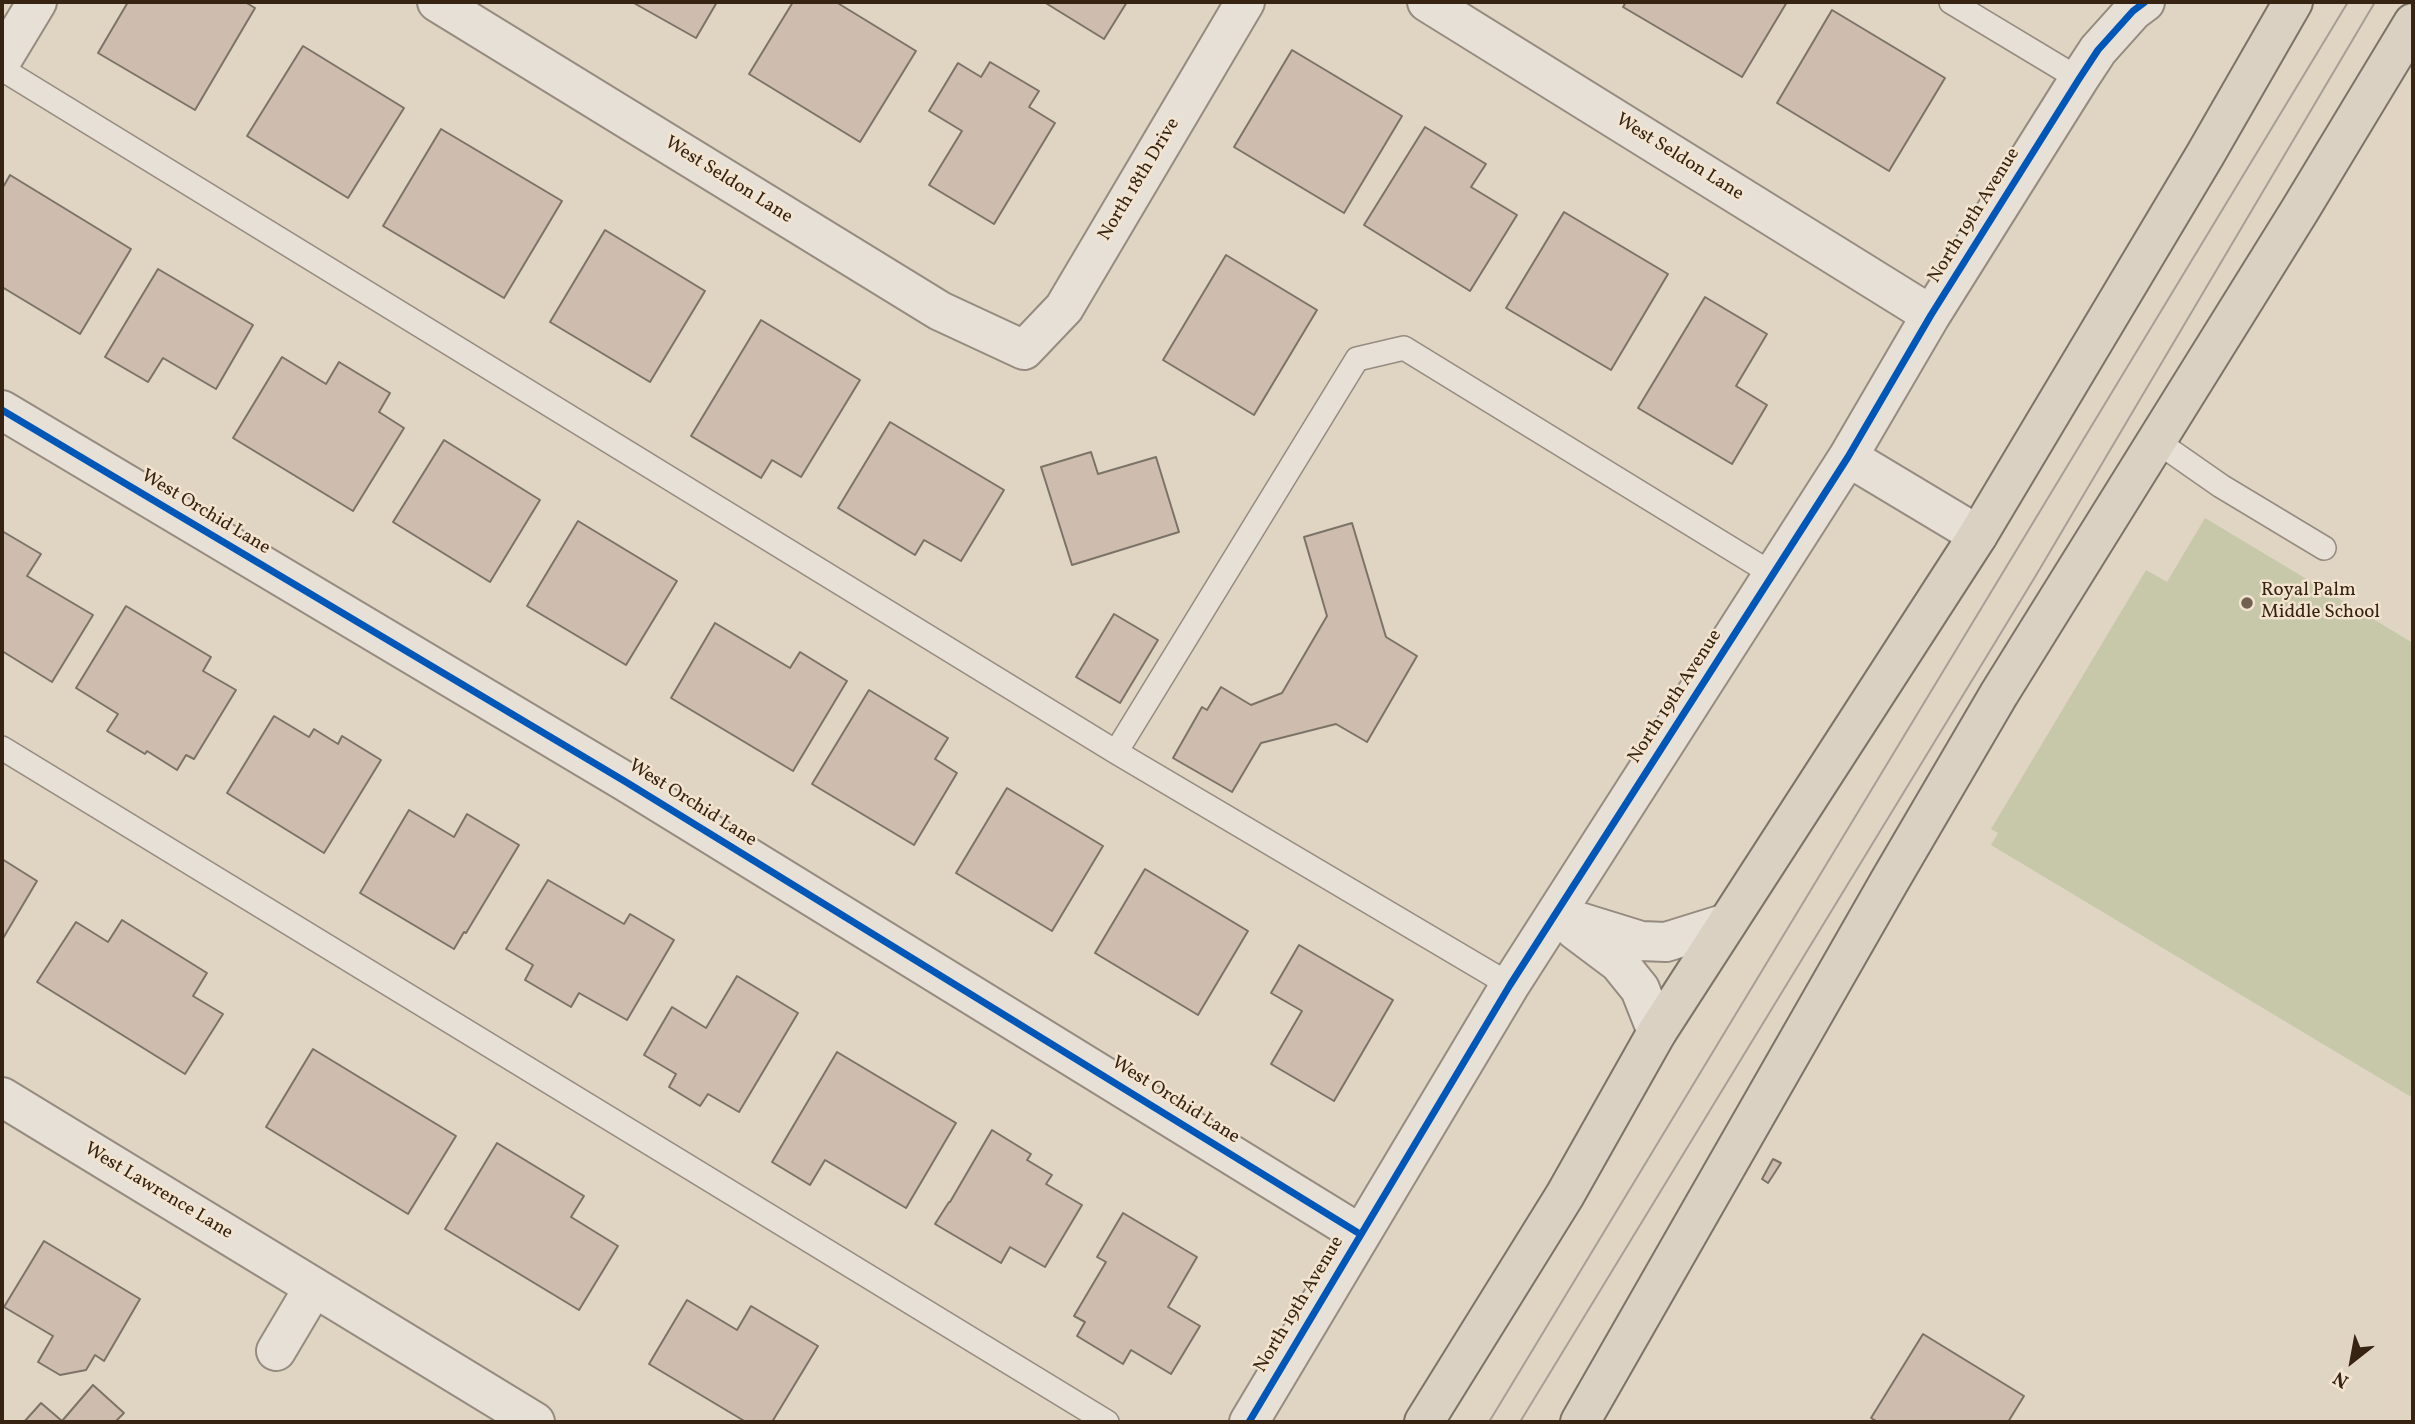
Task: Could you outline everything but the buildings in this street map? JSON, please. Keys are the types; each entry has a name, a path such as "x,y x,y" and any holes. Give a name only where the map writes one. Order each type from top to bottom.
{"main road":[{"path":"1424,1422 1565,1195 1657,1032 1978,535 2293,2"},
{"path":"1580,1422 1999,694 2413,23"}],"street":[{"path":"2,60 37,2"},
{"name":"West Seldon Lane","path":"437,2 940,311 1024,350"},
{"name":"North 18th Drive","path":"1024,350 1065,308 1245,2"},
{"name":"West Seldon Lane","path":"1427,2 1931,315"},
{"name":"North 19th Avenue","path":"1249,1422 1510,985 1774,575 1848,457 1931,315 2079,79 2098,50 2133,11 2145,2"},
{"name":"West Orchid Lane","path":"2,410 626,782 1360,1234"},
{"path":"1848,457 1978,535"},
{"path":"1557,915 1641,941 1666,942 1727,923"},
{"path":"1557,915 1619,963 1640,989 1657,1032"},
{"name":"West Lawrence Lane","path":"2,1097 535,1422"},
{"path":"276,1350 314,1287"}],"lane":[{"path":"1951,2 2079,79"},
{"path":"2,69 1116,752 1510,985"},
{"path":"1116,752 1357,359 1404,348 1774,575"},
{"path":"2155,440 2221,486 2324,548"},
{"path":"2,748 1107,1422"}],"green space":[{"path":"2205,518 2413,643 2413,1098 1991,845 1998,833 1991,829 2146,570 2167,582"}],"tram line":[{"path":"1489,1422 2348,2"},
{"path":"1520,1422 2035,577 2375,2"}],"cycle path":[{"path":"1249,1422 1510,985 1848,457 1931,315 2079,79 2098,50 2133,11 2145,2"},
{"path":"2,410 626,782 1360,1234"}],"place":[{"name":"Royal Palm Middle School","path":"2247,603"}]}
